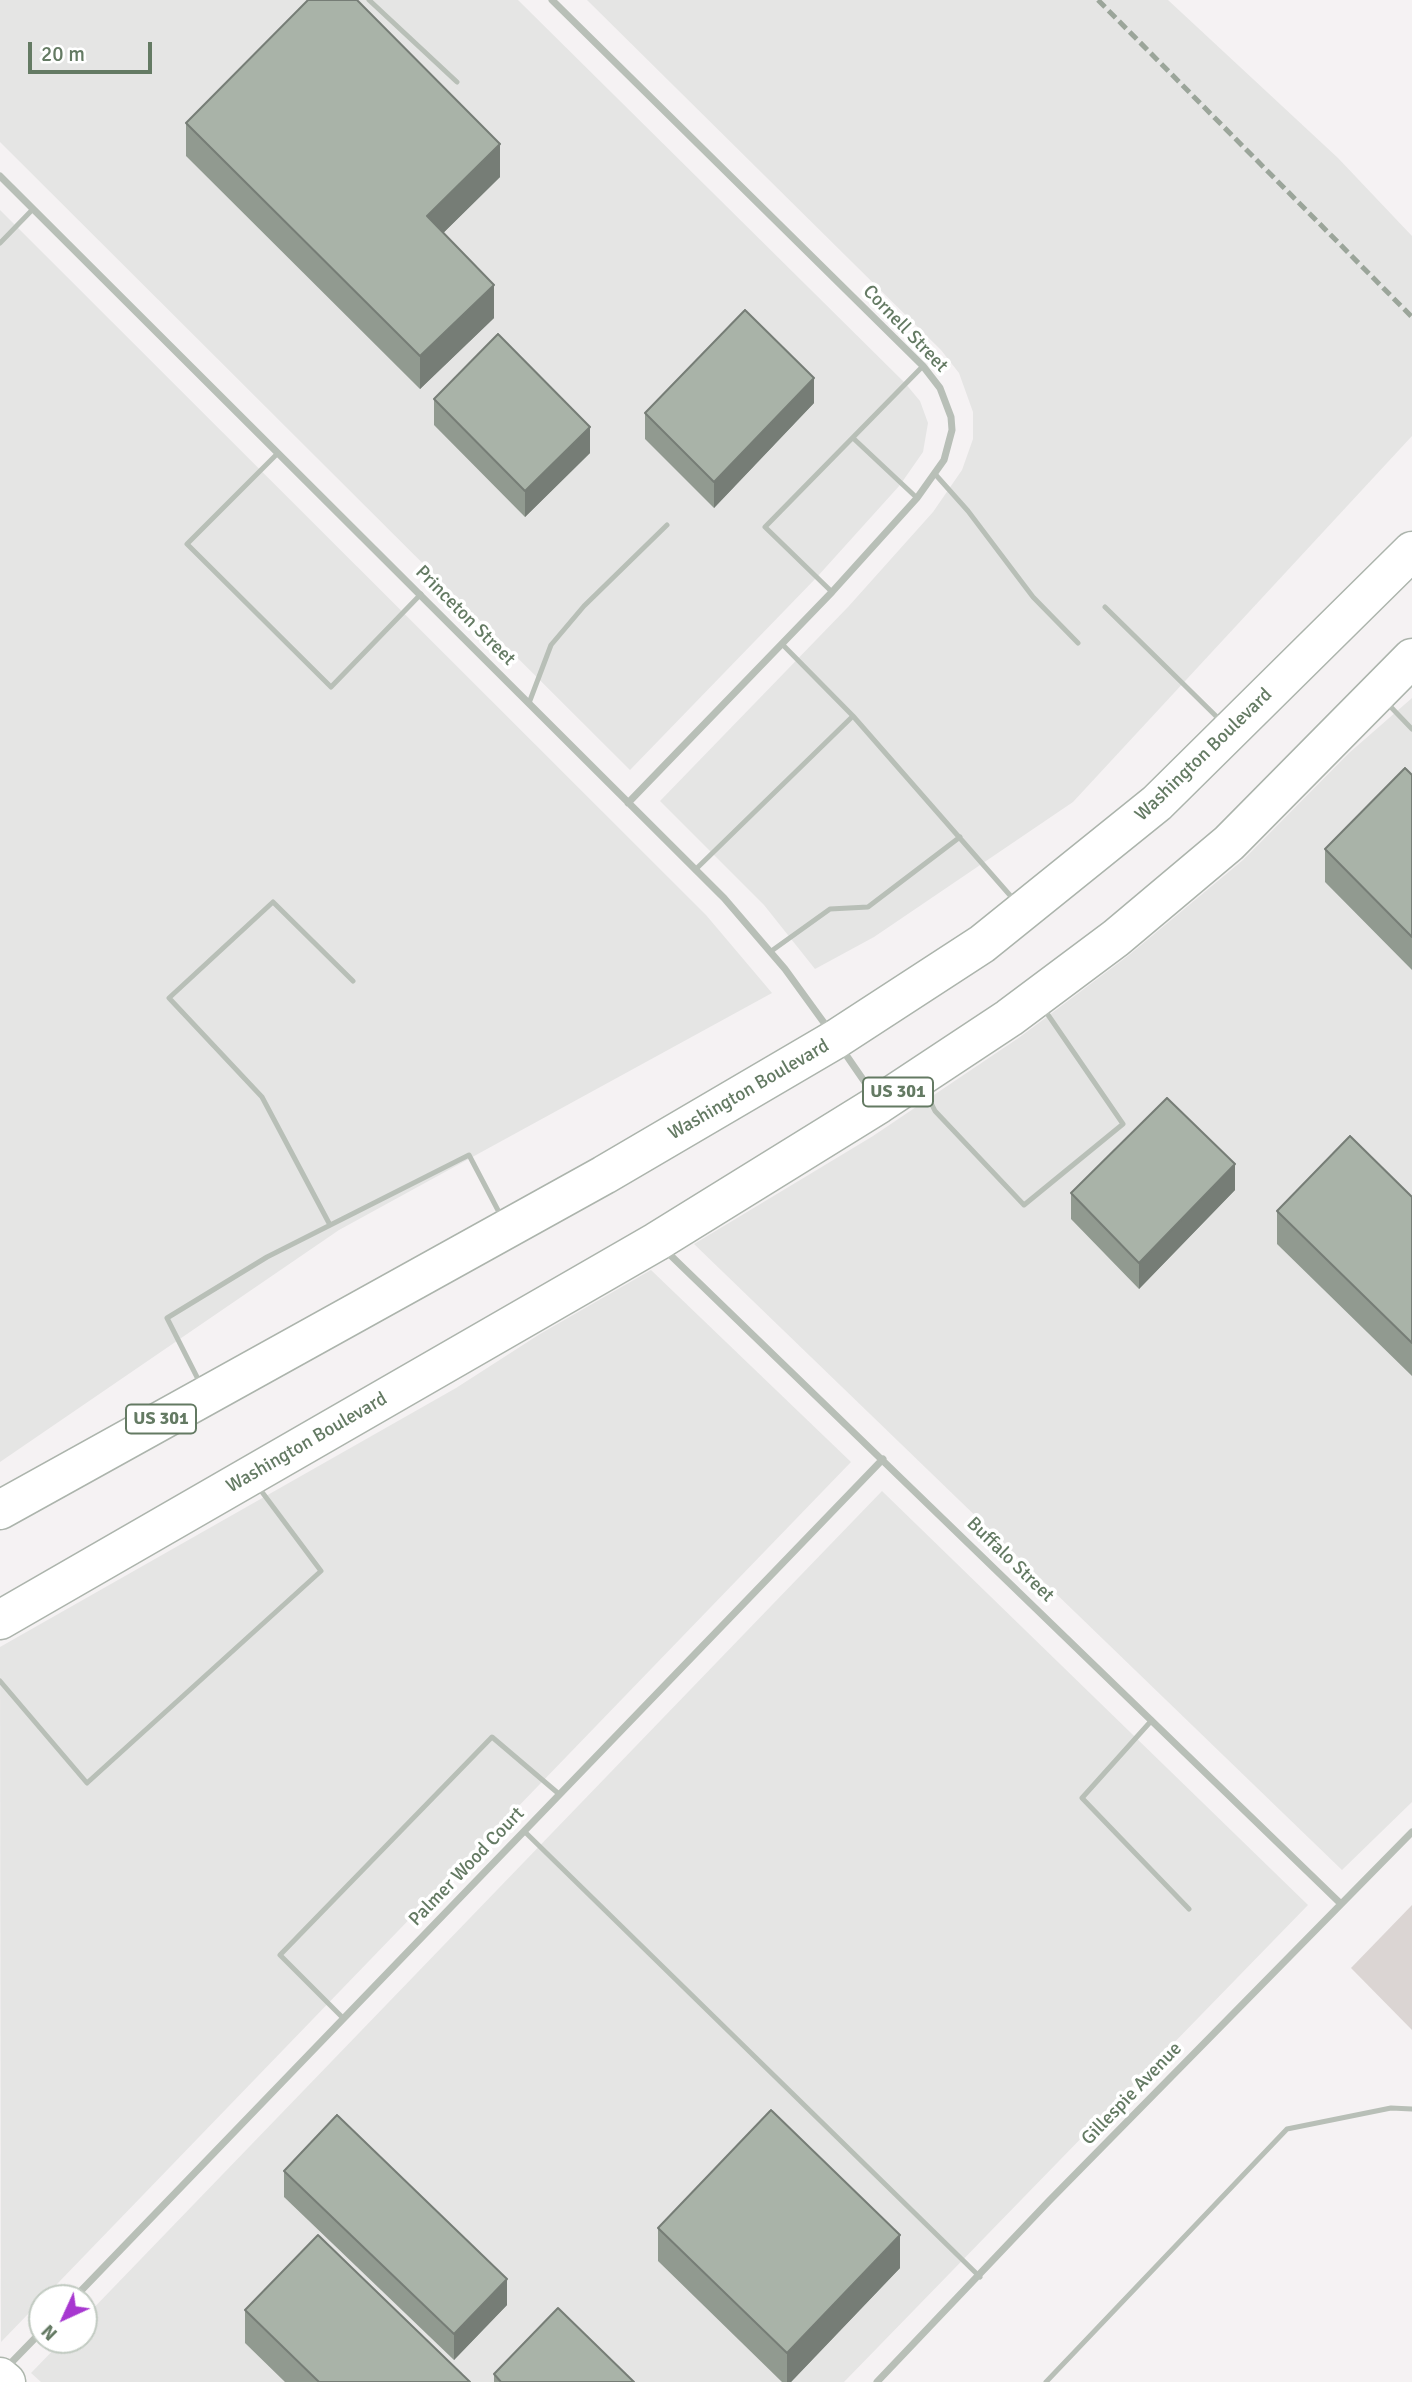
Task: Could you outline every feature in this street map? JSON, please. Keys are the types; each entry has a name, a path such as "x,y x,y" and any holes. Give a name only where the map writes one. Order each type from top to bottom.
{"main road":[{"name":"Washington Boulevard","path":"0,1510 604,1175 836,1039 982,944 1157,803 1412,551"},
{"name":"Washington Boulevard","path":"0,1620 656,1242 879,1104 1036,998 1116,938 1229,843 1412,658"},
{"path":"0,2376 6,2382"}],"street":[{"name":"Cornell Street","path":"552,0 923,366 940,388 951,417 948,446 935,474 917,498 832,592 628,803"},
{"name":"Princeton Street","path":"0,176 421,594 746,922 836,1039 879,1104"},
{"name":"Buffalo Street","path":"656,1242 1340,1903"},
{"name":"Palmer Wood Court","path":"87,2284 883,1459"},
{"name":"Gillespie Avenue","path":"877,2382 981,2277 1049,2202 1412,1832"},
{"path":"0,2376 28,2346"}],"lane":[{"path":"369,0 457,82"},
{"path":"0,243 33,209"},
{"path":"832,592 765,527 923,366"},
{"path":"853,438 917,498"},
{"path":"278,453 187,544 331,687 421,594"},
{"path":"935,474 991,539 1033,597 1078,643"},
{"path":"529,703 551,645 584,606 667,525"},
{"path":"1105,607 1231,731"},
{"path":"782,644 853,716 1024,911"},
{"path":"1378,693 1412,729"},
{"path":"695,870 853,716"},
{"path":"771,952 830,909 867,907 960,837"},
{"path":"330,1225 262,1097 169,998 273,902 353,981"},
{"path":"918,1078 935,1111 1024,1205 1123,1124 1036,998"},
{"path":"206,1394 167,1318 267,1257 469,1154 507,1228"},
{"path":"0,1681 87,1783 321,1571 250,1476"},
{"path":"1152,1720 1082,1798 1189,1909"},
{"path":"343,2018 280,1955 492,1737 559,1794"},
{"path":"524,1831 981,2277"},
{"path":"1046,2382 1287,2129 1391,2108 1412,2109"}],"shaded area":[{"path":"0,0 518,0 905,383 920,401 928,423 923,452 900,485 817,577 630,770 0,142"},
{"path":"587,0 1168,0 1338,158 1412,236 1412,436 1073,802 874,937 815,969 764,905 660,801 848,607 933,512 962,470 973,439 973,412 959,373 941,350"},
{"path":"0,210 706,915 772,993 339,1230 0,1462"},
{"path":"1412,698 1412,1802 1342,1870 694,1244 873,1136 1020,1037 1129,955 1243,860 1349,753"},
{"path":"651,1270 851,1462 57,2284 28,2284 28,2314 1,2342 0,1647 456,1388 540,1334"},
{"path":"882,1491 1308,1905 844,2382 41,2382 31,2373 49,2354 98,2354 98,2303"},
{"path":"1412,1905 1412,2030 1351,1968"}],"building":[{"path":"308,0 357,0 500,144 427,216 494,285 420,356 186,123"},
{"path":"745,310 814,378 714,482 645,413"},
{"path":"498,334 590,427 525,491 434,399"},
{"path":"1405,768 1412,775 1412,937 1325,849"},
{"path":"1167,1098 1235,1164 1139,1263 1071,1193"},
{"path":"1350,1136 1412,1197 1412,1343 1277,1211"},
{"path":"771,2110 900,2235 787,2353 658,2228"},
{"path":"337,2115 507,2279 454,2334 284,2171"},
{"path":"318,2235 470,2382 319,2382 245,2310"},
{"path":"558,2308 634,2382 501,2382 494,2374"}],"railway":[{"path":"1098,0 1412,317"}]}
